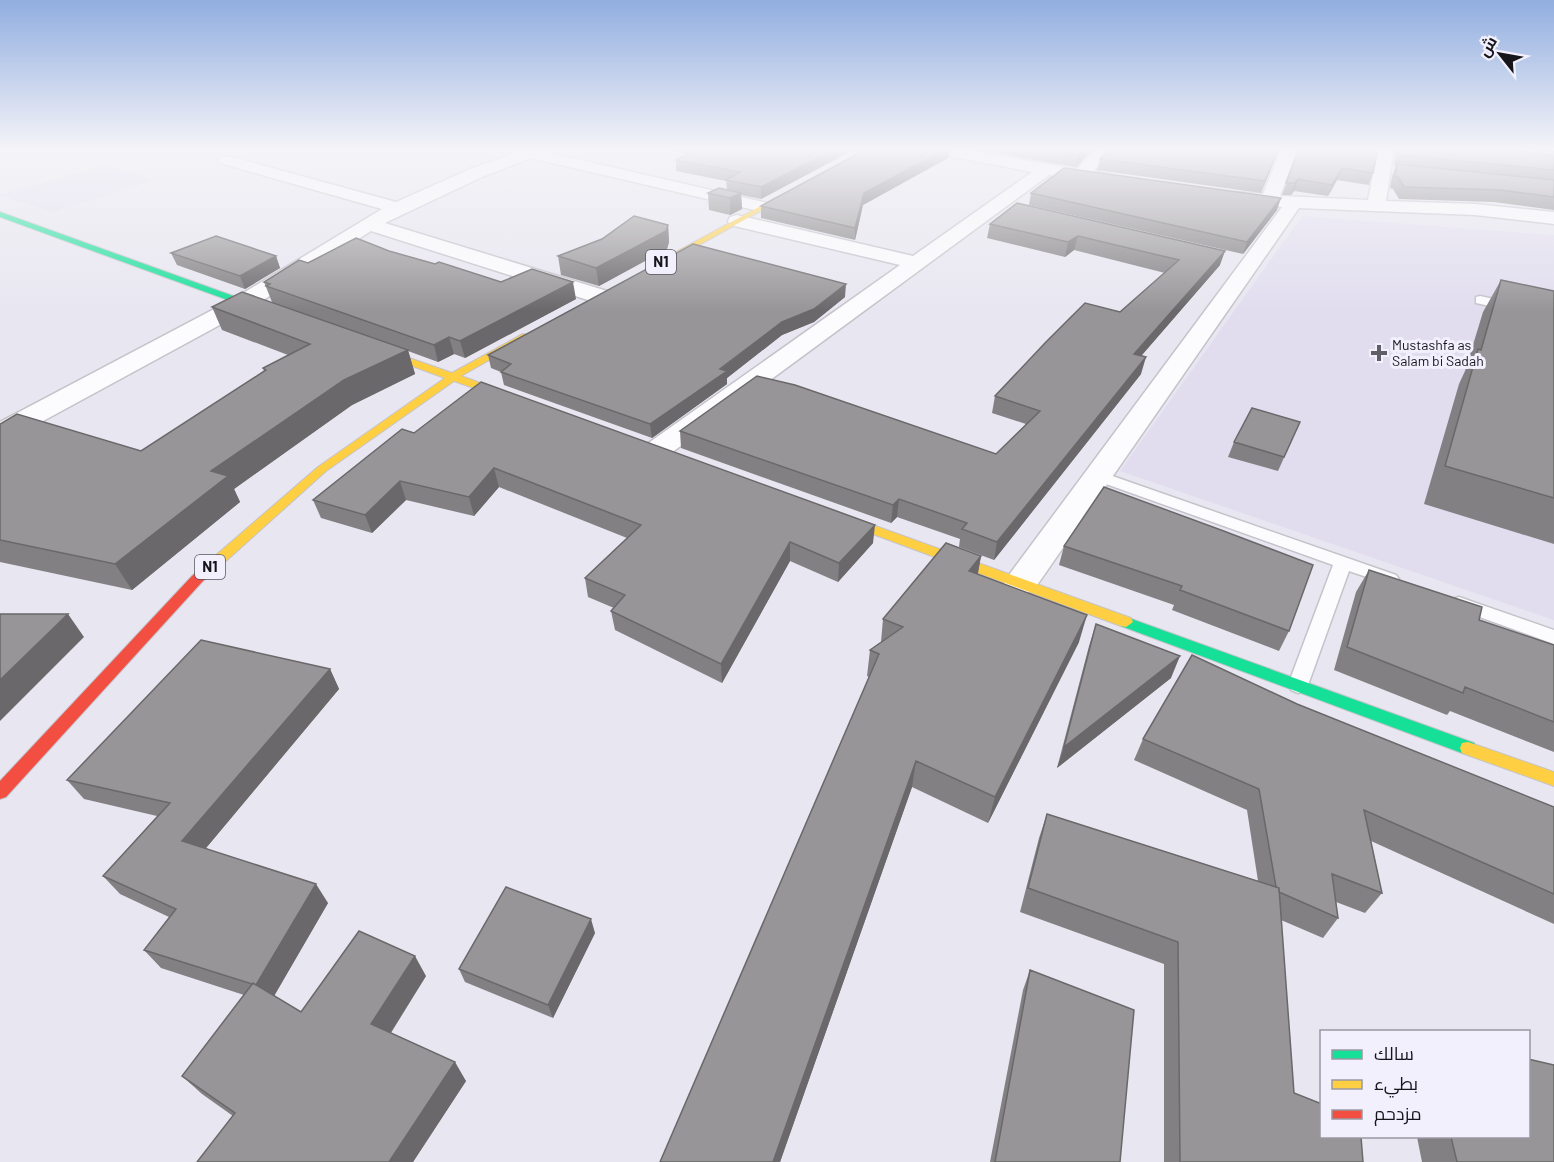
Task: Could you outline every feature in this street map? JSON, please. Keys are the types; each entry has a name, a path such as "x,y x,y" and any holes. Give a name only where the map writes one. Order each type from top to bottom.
{"main road":[{"name":"N1","path":"648,269 770,203"},
{"path":"0,214 287,318"},
{"path":"578,307 604,293"},
{"name":"N1","path":"0,792 197,579 322,469 453,377 536,330"},
{"path":"353,342 528,404"},
{"path":"822,511 1554,779"}],"street":[{"path":"381,203 398,208"},
{"path":"0,433 243,303 369,224 409,203"},
{"path":"747,203 763,207"},
{"path":"657,450 999,203"},
{"path":"1021,584 1098,476 1238,261 1280,203"},
{"path":"1310,203 1494,210 1554,218"},
{"path":"997,205 1020,210"},
{"path":"737,221 916,262"},
{"path":"369,224 604,293"}],"lane":[{"path":"1480,300 1554,316"},
{"path":"1098,476 1410,586"},
{"path":"1298,685 1343,562"},
{"path":"1443,597 1554,636"}],"shaded area":[{"path":"25,203 80,203 52,212"},
{"name":"Mustashfa as Salam bi Sadah","path":"1302,216 1554,235 1554,620 1120,471"}],"building":[{"path":"766,203 861,203 855,228 761,206"},
{"path":"1018,203 1225,251 1134,354 1146,357 997,542 962,529 967,523 899,499 893,505 680,431 757,376 795,385 996,454 1040,411 995,396 1085,303 1120,312 1179,260 1078,236 1068,242 990,224"},
{"path":"1076,203 1277,203 1247,242"},
{"path":"634,216 668,225 666,231 596,268 558,256 602,239"},
{"path":"216,236 276,256 240,276 171,253"},
{"path":"356,238 389,251 435,264 439,262 501,282 532,269 573,282 460,341 449,337 434,345 266,286 270,284 264,282 299,260 308,263"},
{"path":"693,244 846,284 814,309 782,322 720,369 727,371 650,424 501,372 511,364 488,355"},
{"path":"1501,280 1554,291 1554,498 1445,466 1478,349 1481,350"},
{"path":"242,292 408,350 344,380 211,471 228,476 115,564 0,540 0,424 17,414 141,451 266,370 263,368 310,344 212,307"},
{"path":"481,382 875,525 839,563 790,542 721,664 611,611 625,595 585,578 641,525 494,468 469,497 400,481 365,515 313,500 402,429 414,433"},
{"path":"1252,408 1300,422 1284,457 1234,442"},
{"path":"1104,487 1313,565 1289,631 1180,590 1182,586 1064,546"},
{"path":"946,543 981,556 969,571 1087,615 995,797 916,761 773,1162 660,1162 879,654 870,650 903,627 883,619"},
{"path":"1369,570 1482,607 1479,620 1554,645 1554,722 1465,687 1463,693 1347,647"},
{"path":"0,614 68,614 0,680"},
{"path":"1096,624 1180,656 1064,747"},
{"path":"201,640 330,669 182,841 316,884 256,985 144,950 176,909 103,876 170,803 67,780"},
{"path":"1192,655 1297,704 1554,807 1554,894 1364,810 1382,893 1332,874 1338,918 1279,892 1279,888 1276,887 1259,789 1143,739"},
{"path":"1047,814 1279,888 1294,1093 1320,1103 1320,1138 1361,1138 1363,1162 1180,1162 1178,942 1028,888"},
{"path":"506,887 591,919 548,1005 459,969"},
{"path":"359,931 415,956 371,1024 455,1062 389,1162 197,1162 235,1113 182,1076 253,983 301,1012"},
{"path":"1030,970 1134,1010 1120,1162 995,1162"},
{"path":"1530,1059 1554,1065 1554,1162 1457,1162 1451,1138 1530,1138"}],"traffic: fast":[{"path":"0,214 272,313"},
{"path":"1126,622 1468,748"}],"traffic: slow":[{"path":"656,265 770,203"},
{"path":"212,566 322,469 453,377 526,336"},
{"path":"369,347 518,400"},
{"path":"831,514 1126,622"},
{"path":"1468,748 1554,779"}],"traffic: jam":[{"path":"0,792 197,579 212,566"}],"place":[{"name":"Mustashfa as Salam bi Sadah","path":"1379,353"}]}
